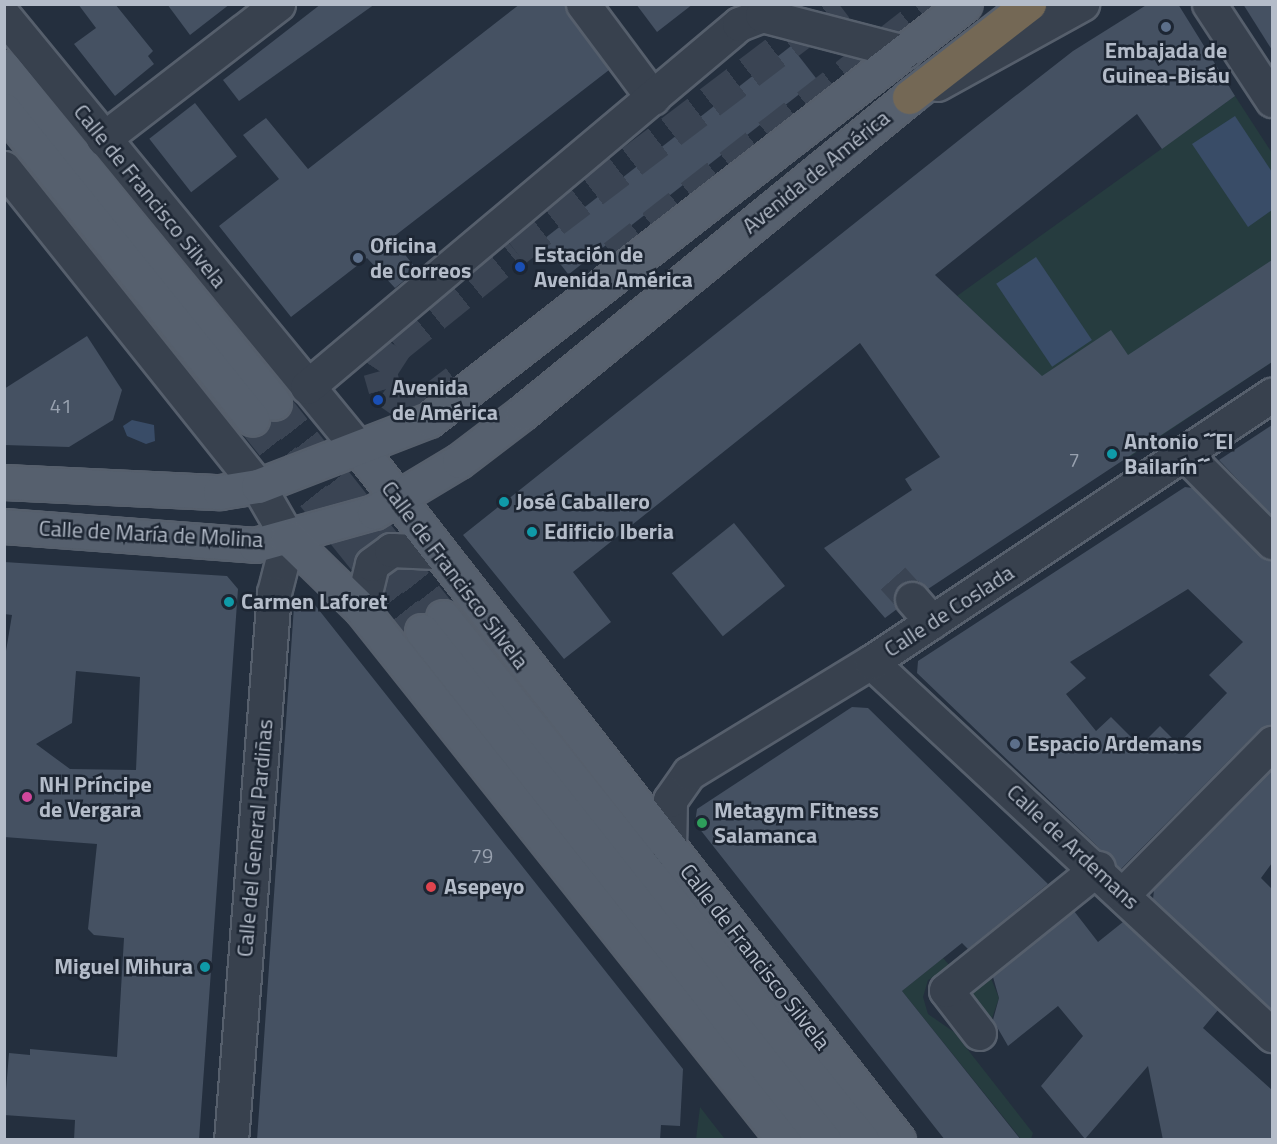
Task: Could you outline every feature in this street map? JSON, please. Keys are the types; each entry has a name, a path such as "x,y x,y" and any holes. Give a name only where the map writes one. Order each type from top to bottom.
{"highway":[{"path":"909,97 1029,4"}],"main road":[{"name":"Avenida de América","path":"258,486 360,450 429,420 492,375 965,4"},
{"name":"Calle de Francisco Silvela","path":"4,68 263,411 4,110"},
{"name":"Avenida de América","path":"397,499 522,413 909,97"},
{"name":"Calle de Francisco Silvela","path":"360,450 436,552 898,1140"},
{"name":"Calle de María de Molina","path":"4,482 165,494 258,486"},
{"name":"Calle de María de Molina","path":"4,526 255,545 288,538 374,512 397,499"},
{"path":"288,538 361,609 784,1140"},
{"name":"Calle de Francisco Silvela","path":"824,1140 433,624 862,1140"}],"street":[{"path":"103,139 278,4"},
{"path":"583,4 653,98"},
{"name":"Avenida de América","path":"909,97 1082,4"},
{"path":"1209,4 1272,100"},
{"path":"307,387 739,24 762,15 904,52"},
{"name":"Calle de Francisco Silvela","path":"4,16 360,450"},
{"path":"4,168 258,486 288,538"},
{"name":"Calle de Coslada","path":"669,849 670,800 689,773 871,662 922,611 1185,454 1272,395"},
{"path":"1185,454 1272,542"},
{"name":"Calle del General Pardiñas","path":"231,1140 274,593 288,538"},
{"path":"361,609 372,564 391,550 436,552"},
{"name":"Calle de Ardemans","path":"871,662 1098,868 1272,1035"},
{"path":"1124,893 1272,743"},
{"path":"978,1033 946,990 1098,868"}],"green space":[{"path":"1235,96 1272,153 1272,362 1128,458 957,296"},
{"path":"943,958 951,967 928,980 923,997 928,1014 954,1032 1033,1133 1031,1139 1021,1139 902,991"},
{"path":"988,971 999,998 990,1024 968,993"},
{"path":"700,1107 717,1129 725,1139 696,1139"}],"water":[{"path":"1235,116 1272,172 1272,210 1248,227 1192,144"},
{"path":"1036,257 1092,340 1052,367 996,284"},
{"path":"132,420 154,425 155,441 146,444 127,436 123,426"}],"building":[{"path":"78,4 115,4 153,51 148,56 154,64 115,96 74,44 96,28"},
{"path":"167,4 230,4 190,35"},
{"path":"321,4 375,4 239,101 223,80"},
{"path":"520,4 565,4 609,70 392,238 417,270 395,288 367,258 291,317 219,226 279,179 243,135 266,118 308,169"},
{"path":"636,4 693,4 657,32"},
{"path":"1148,4 1178,4 1235,96 1162,149 1137,114 935,275 1042,376 1111,330 1128,355 1272,260 1272,362 928,589 918,581 900,585 894,593 897,609 885,618 824,548 912,490 905,479 940,457 860,343 573,572 611,622 564,659 463,535 1073,51"},
{"path":"1243,4 1272,4 1272,50"},
{"path":"791,46 817,80 568,274 542,241"},
{"path":"195,103 237,157 191,192 149,139"},
{"path":"87,336 122,390 113,420 69,447 4,445 4,389"},
{"path":"1272,425 1272,516 1219,460"},
{"path":"1185,487 1193,488 1259,555 1272,560 1272,725 1259,730 1121,869 917,673 918,661","holes":["1188,589 1243,642 1209,675 1227,693 1178,744 1160,726 1140,746 1111,717 1096,731 1066,694 1086,678 1070,662"]},
{"path":"734,523 785,586 723,636 672,573"},
{"path":"4,562 227,576 238,589 199,1140 74,1140 75,1120 4,1115 9,1053 30,1055 30,1049 117,1057 124,938 94,935 88,929 97,844 4,837 4,663 12,615 4,614","holes":["76,671 140,677 136,770 70,769 36,744 72,723"]},
{"path":"311,600 683,1069 680,1126 661,1125 660,1140 257,1140 294,606"},
{"path":"852,707 868,708 1048,884 968,949 962,943 902,991 1021,1140 945,1140 695,823 697,809"},
{"path":"1272,769 1272,863 1261,878 1272,889 1272,1010 1153,899 1154,890"},
{"path":"1074,911 1098,942 1123,922 1218,1010 1203,1028 1272,1090 1272,1140 1163,1140 1148,1066 1085,1139 1041,1086 1083,1036 1058,1006 1008,1046 993,1020 999,998 993,977"}],"tunnel":[{"path":"456,381 427,403 409,406 385,389 380,371 396,346 515,250 839,4"},
{"path":"614,256 937,4"},
{"path":"274,403 443,617"},
{"path":"252,419 422,631"},
{"path":"893,578 912,599"}],"place":[{"name":"Embajada de Guinea-Bisáu","path":"1166,27"},
{"name":"Oficina de Correos","path":"358,258"},
{"name":"Estación de Avenida América","path":"520,267"},
{"name":"Avenida de América","path":"378,400"},
{"name":"Antonio ´´El Bailarín´´","path":"1112,454"},
{"name":"José Caballero","path":"504,502"},
{"name":"Edificio Iberia","path":"532,532"},
{"name":"Carmen Laforet","path":"229,602"},
{"name":"Espacio Ardemans","path":"1015,744"},
{"name":"NH Príncipe de Vergara","path":"27,797"},
{"name":"Metagym Fitness Salamanca","path":"702,823"},
{"name":"Asepeyo","path":"431,887"},
{"name":"Miguel Mihura","path":"205,967"}]}
